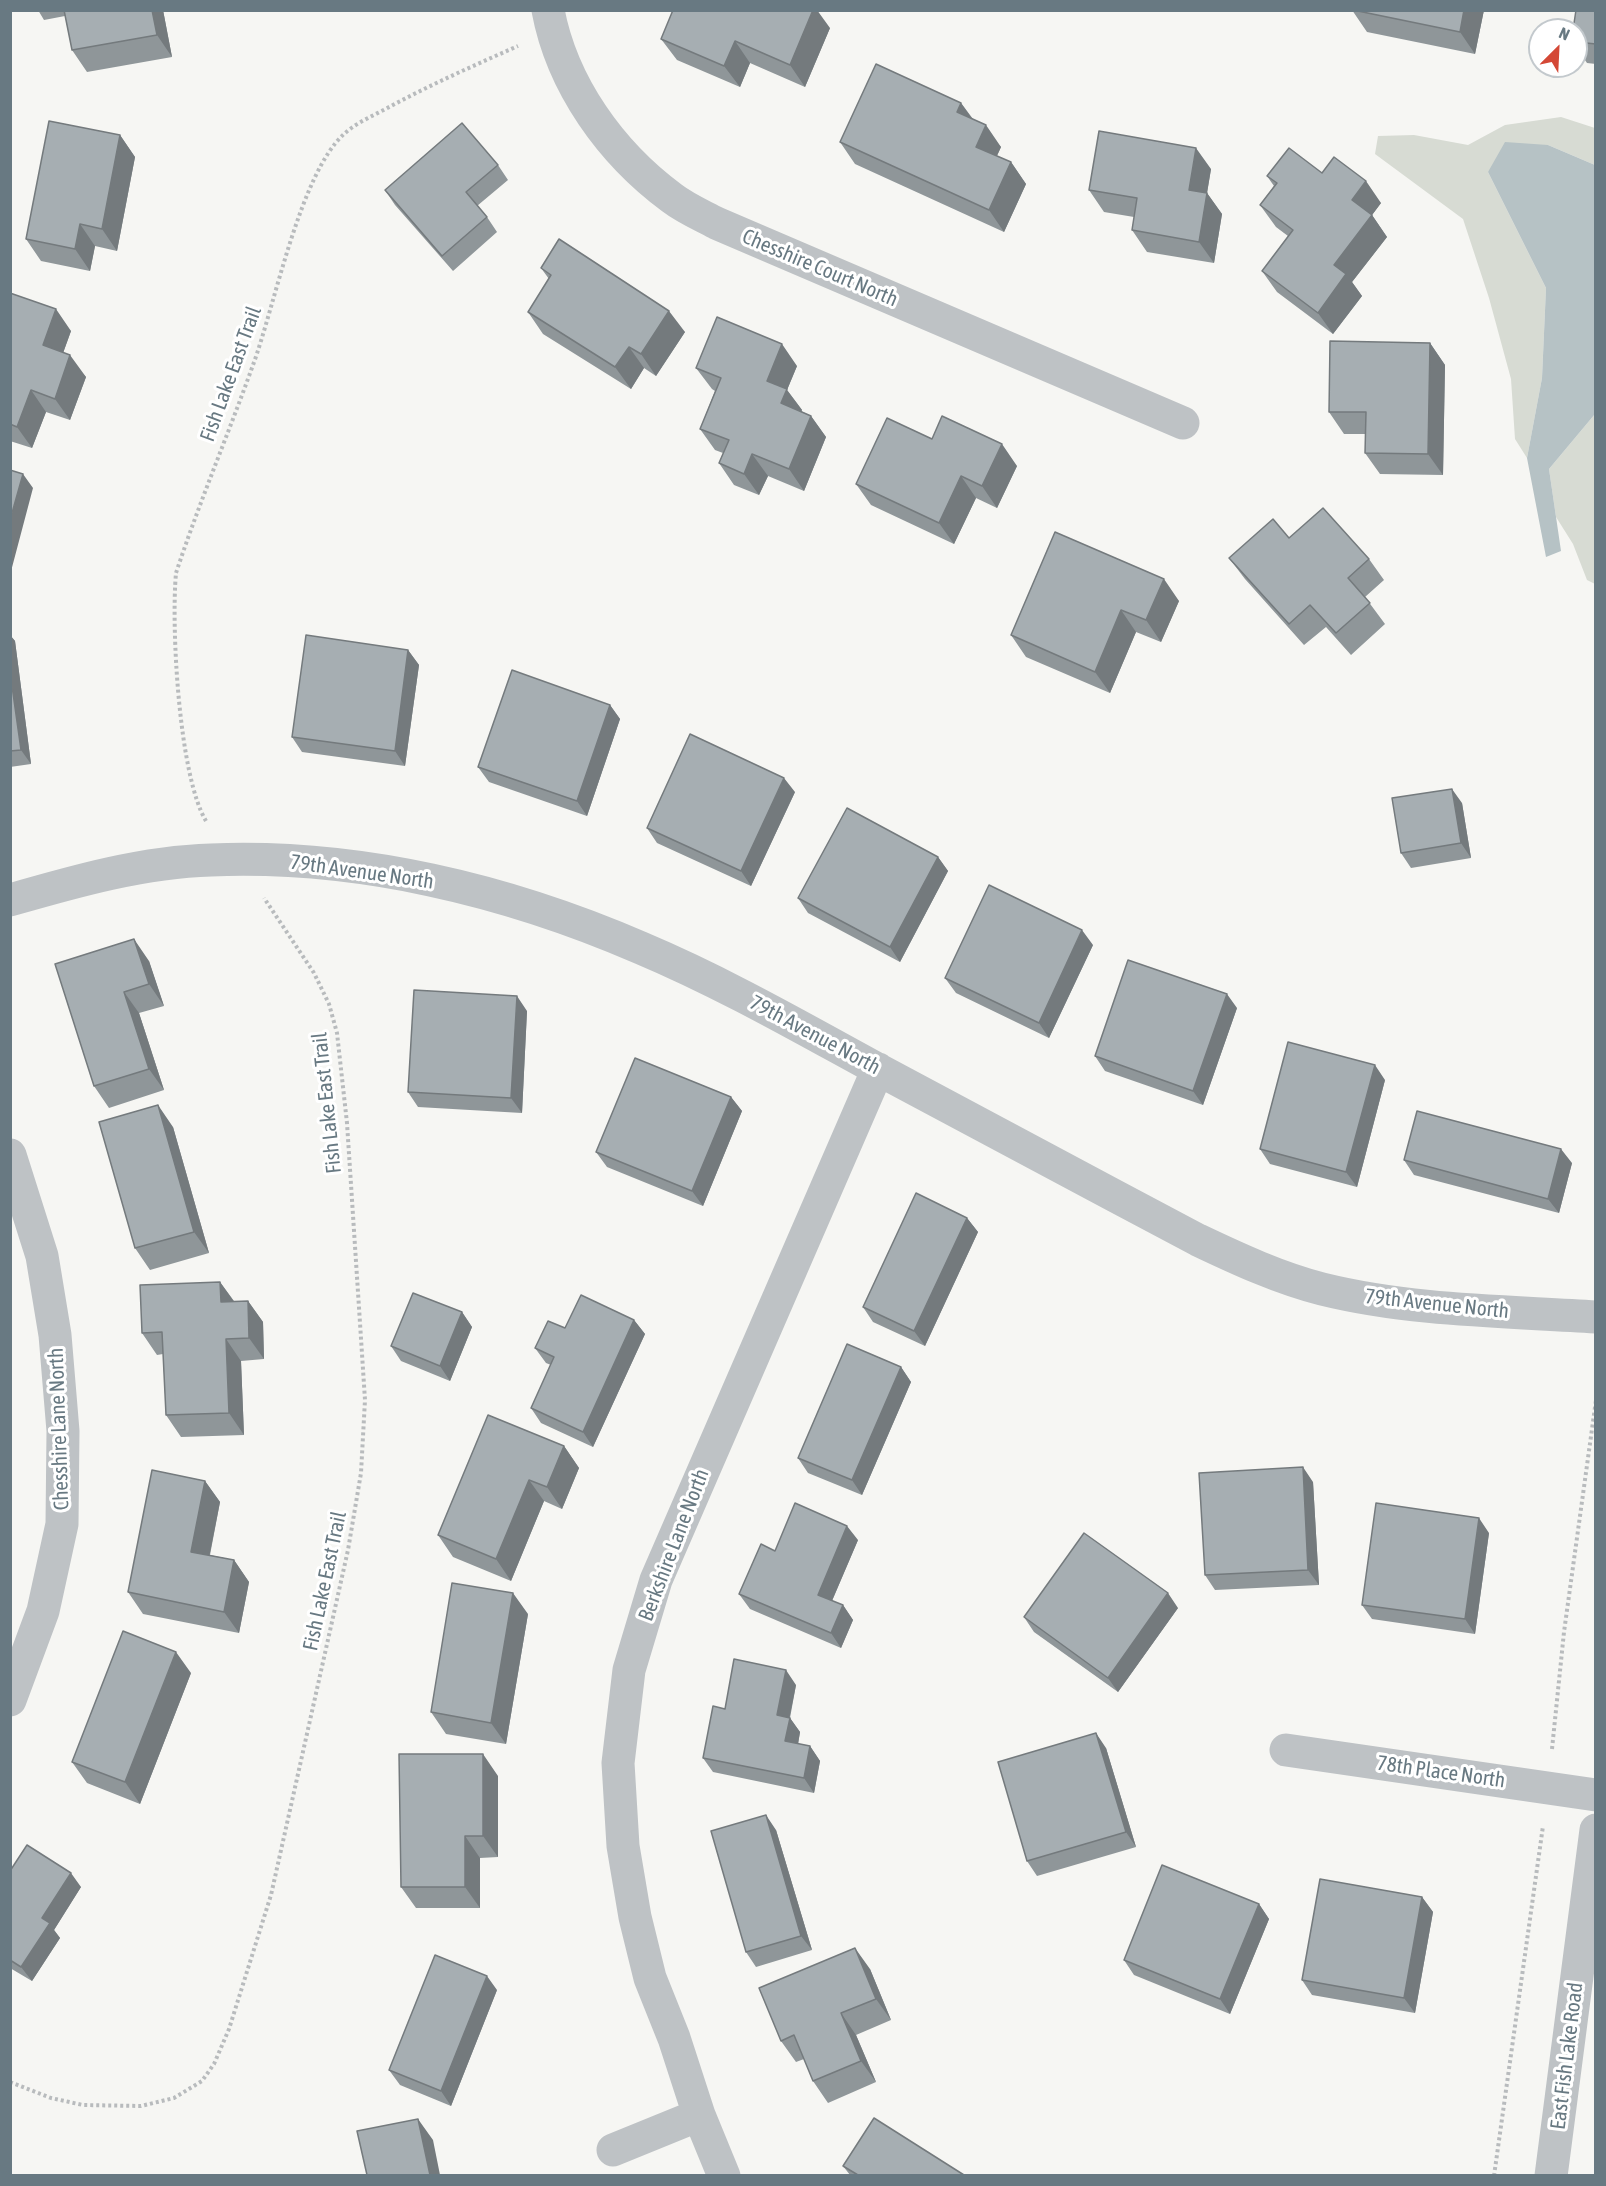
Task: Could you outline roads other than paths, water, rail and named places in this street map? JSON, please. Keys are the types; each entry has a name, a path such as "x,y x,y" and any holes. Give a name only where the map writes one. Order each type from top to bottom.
{"street":[{"name":"Chesshire Court North","path":"548,10 559,52 576,89 599,124 634,167 673,199 716,223 1183,423"},
{"name":"79th Avenue North","path":"10,900 87,877 188,861 314,861 402,874 521,903 640,947 756,1002 1198,1240 1271,1272 1320,1289 1398,1304 1596,1317"},
{"name":"Berkshire Lane North","path":"724,2175 699,2115 674,2038 650,1977 635,1917 623,1846 618,1762 629,1670 656,1580 878,1069"},
{"name":"Chesshire Lane North","path":"10,1155 42,1256 55,1335 63,1431 62,1524 44,1611 10,1700"},
{"name":"78th Place North","path":"1286,1749 1596,1795"},
{"name":"East Fish Lake Road","path":"1551,2175 1596,1830"},
{"path":"613,2150 699,2115"}]}
